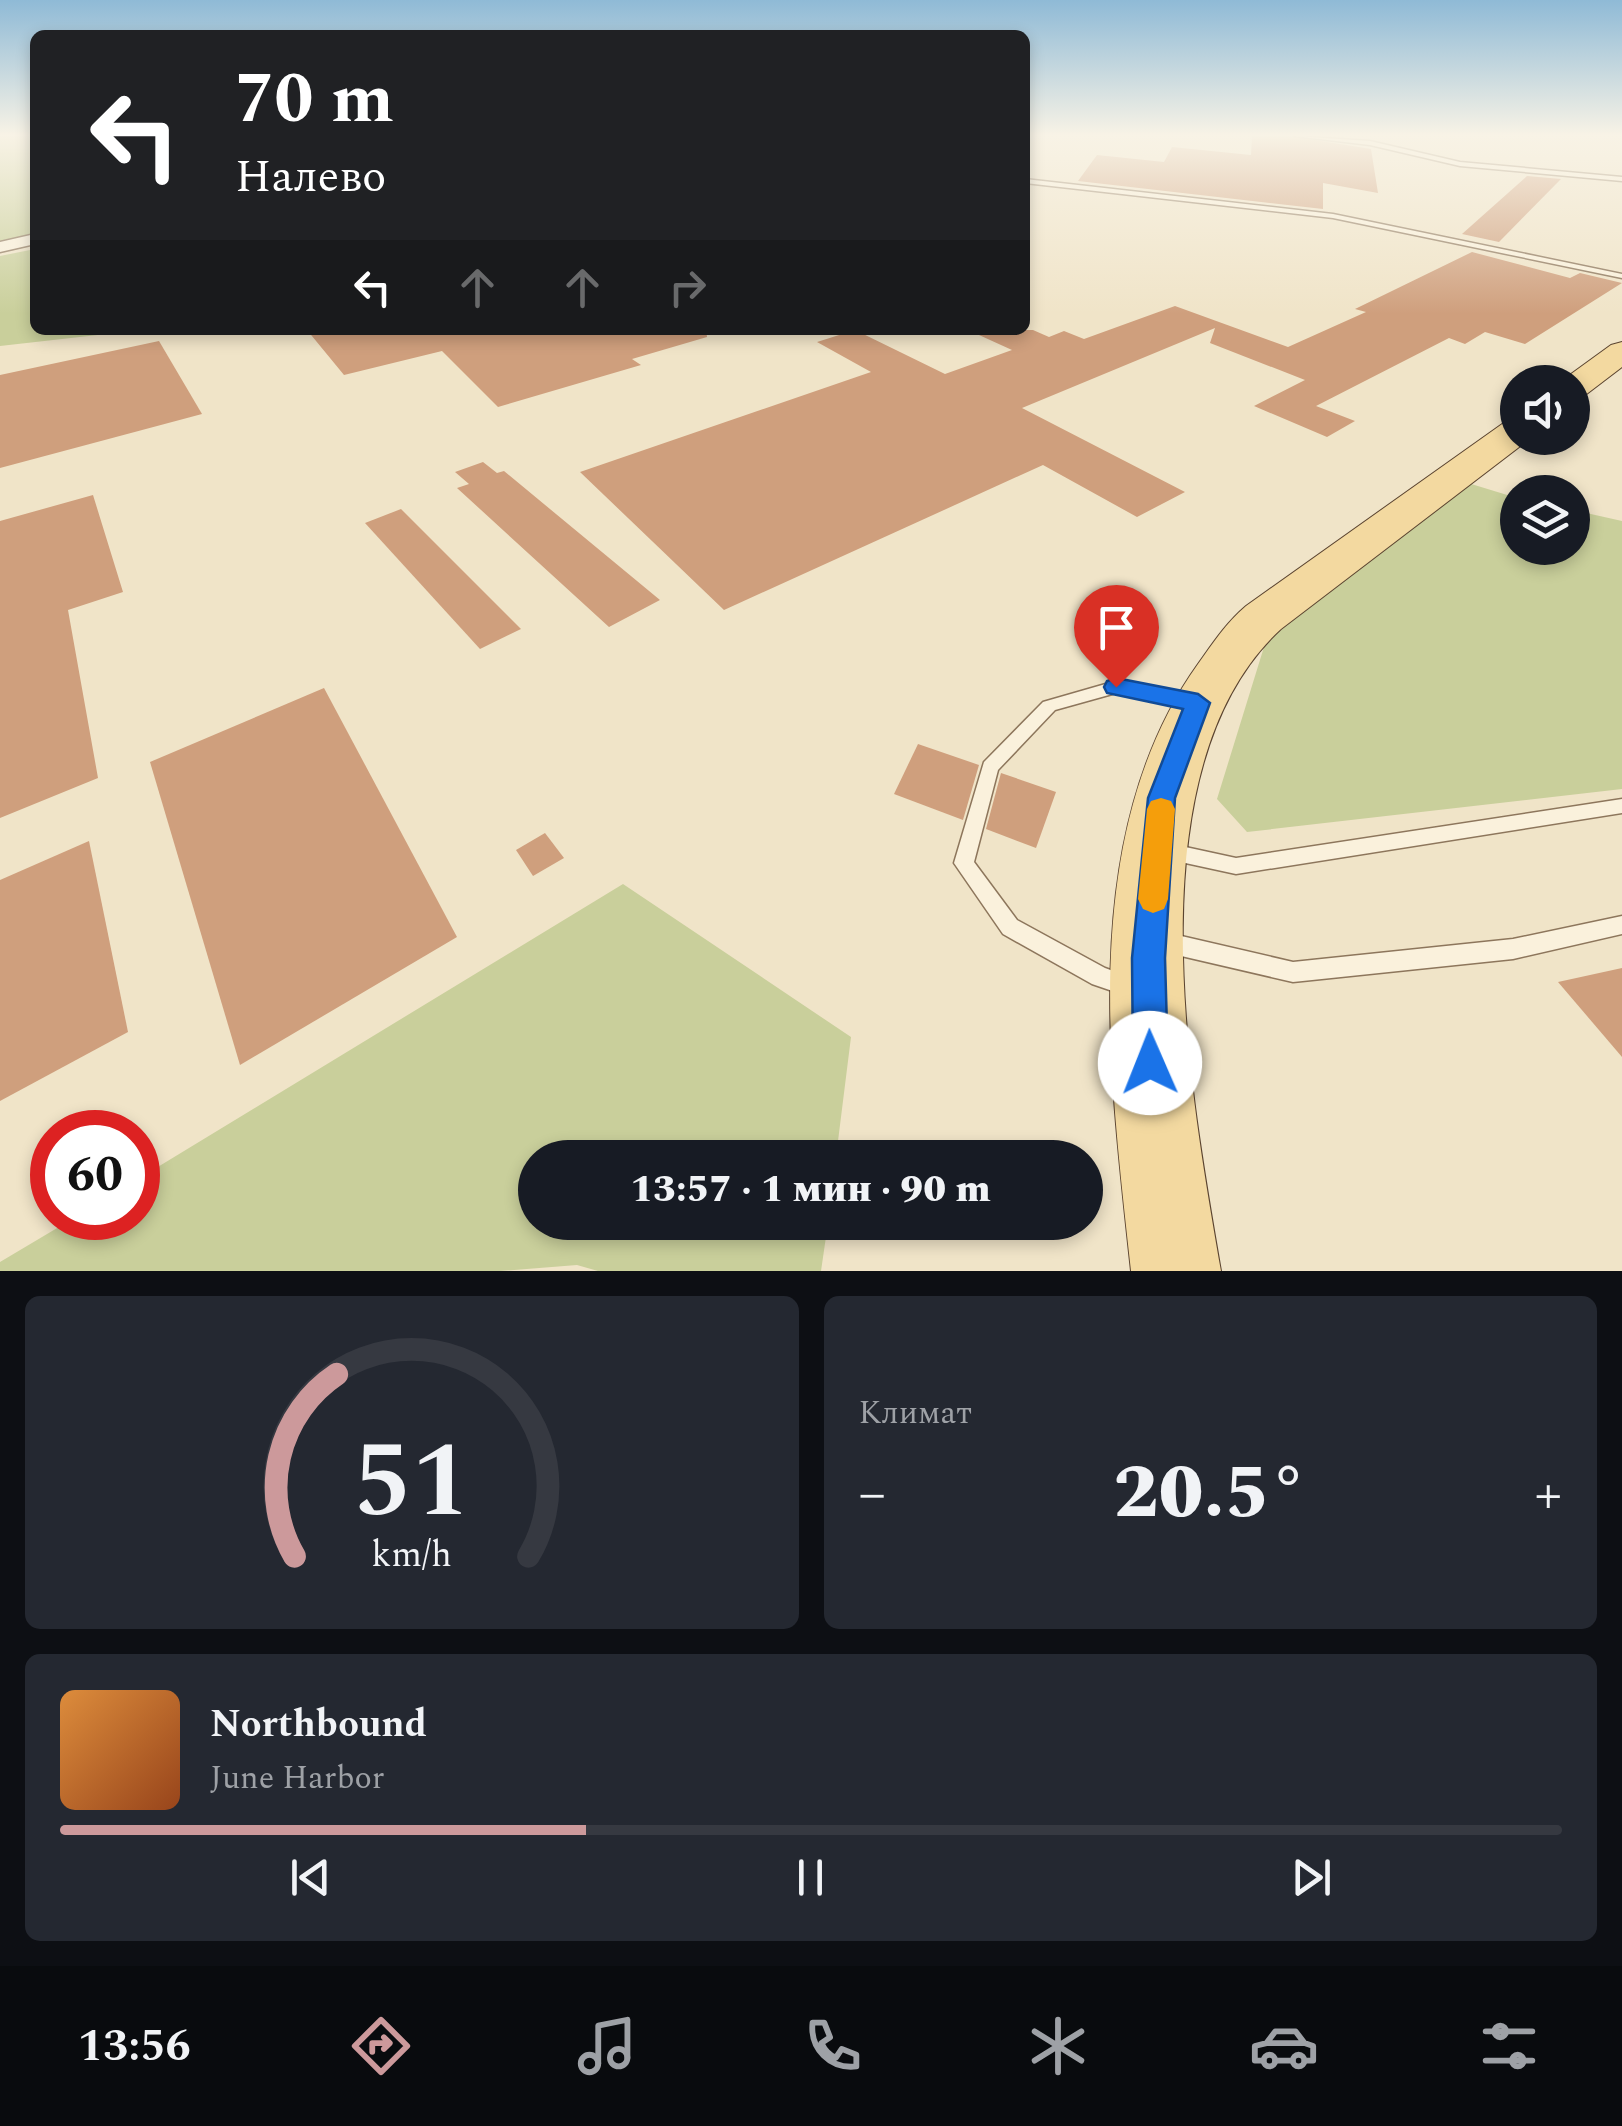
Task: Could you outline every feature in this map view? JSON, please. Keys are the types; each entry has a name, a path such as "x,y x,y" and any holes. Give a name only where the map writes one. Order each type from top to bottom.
{"main road":[{"path":"1590,376 1622,352"},
{"path":"1176,1271 1151,1098 1150,966 1162,798 1198,703 1204,688 1248,632 1500,443"}],"street":[{"path":"0,247 30,241"}],"lane":[{"path":"1151,195 1334,216 1622,276"},
{"path":"1198,703 1116,687 1048,706 990,767 964,862 1010,927 1100,977 1150,966 1294,972 1513,949 1622,925"},
{"path":"1158,849 1236,866 1622,806"}],"green space":[{"path":"0,195 30,195 30,241 0,247"},
{"path":"30,250 30,335 98,335 0,346 0,256"},
{"path":"1468,483 1500,493 1500,565 1590,565 1590,514 1622,521 1622,789 1247,832 1217,799 1268,634"},
{"path":"623,884 851,1037 838,1140 518,1140 518,1240 826,1240 821,1271 598,1271 577,1265 500,1271 0,1271 0,1262 37,1240 160,1240 160,1166"}],"building":[{"path":"1203,195 1323,195 1323,209"},
{"path":"1505,195 1545,195 1499,242 1462,234"},
{"path":"1472,252 1570,278 1580,273 1622,283 1525,344 1485,332 1465,344 1449,338 1316,406 1355,421 1327,437 1254,406 1305,380 1210,343 1215,328 1022,408 1185,492 1137,517 1043,465 724,610 580,472 871,372 817,342 839,335 865,335 945,374 1012,350 979,335 1030,335 1033,330 1049,337 1064,331 1084,339 1175,306 1288,347 1366,312 1355,309"},
{"path":"311,335 707,337 632,359 641,365 498,407 442,351 344,375"},
{"path":"159,341 202,414 0,468 0,375"},
{"path":"483,462 497,473 504,471 660,600 609,627 457,488 469,484 455,472"},
{"path":"93,495 123,592 68,610 98,778 0,818 0,521"},
{"path":"401,509 521,629 480,649 365,523"},
{"path":"324,688 457,937 240,1065 150,762"},
{"path":"918,744 979,765 963,820 894,794"},
{"path":"1001,773 1056,792 1036,848 986,829"},
{"path":"545,833 564,858 533,876 516,850"},
{"path":"89,841 128,1032 0,1101 0,880"},
{"path":"1622,968 1622,1057 1558,982"}],"slow traffic":[{"path":"1153,899 1161,809"}],"route":[{"path":"1116,687 1198,703 1162,798 1148,958 1150,1063"}]}
